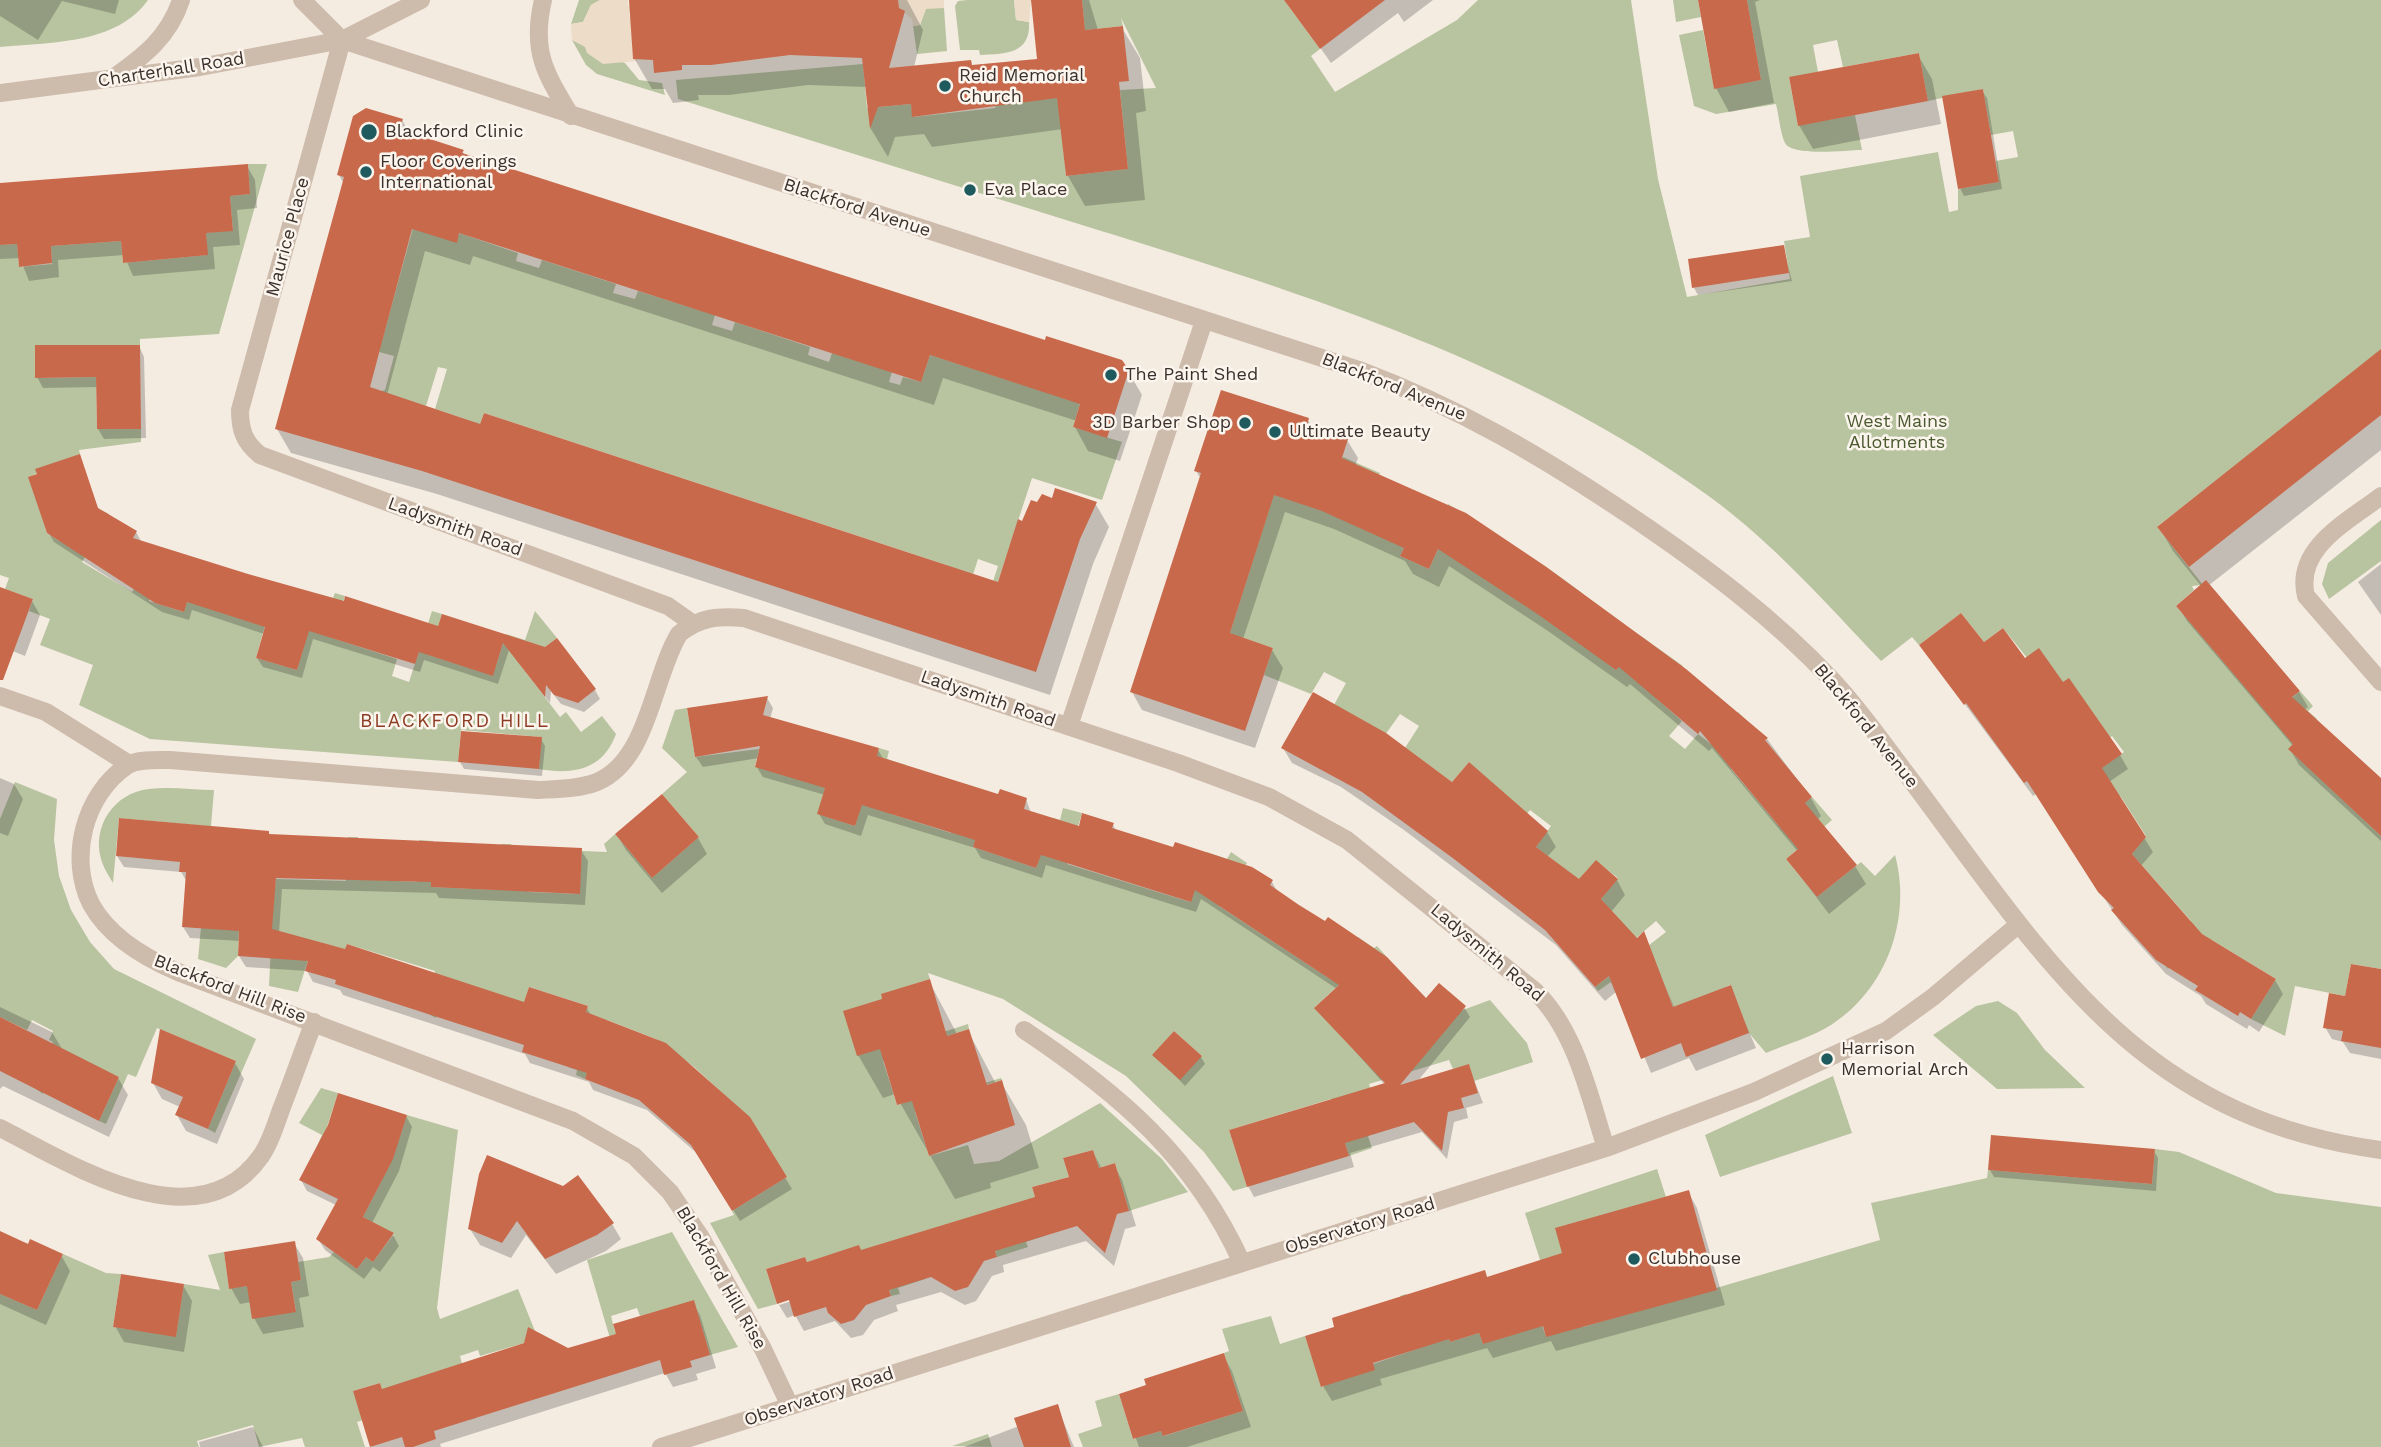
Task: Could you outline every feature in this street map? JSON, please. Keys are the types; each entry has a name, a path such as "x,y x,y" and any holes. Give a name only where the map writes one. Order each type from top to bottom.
{"street":[{"path":"110,80 148,53 173,23 181,0"},
{"name":"Blackford Avenue","path":"302,0 342,40 1359,370 1458,411 1547,460 1665,540 1753,606 1831,679 2019,924 2073,989 2121,1037 2183,1083 2212,1100 2271,1125 2343,1145 2381,1150"},
{"path":"342,40 421,0"},
{"path":"543,0 537,45 544,67 571,116"},
{"name":"Charterhall Road","path":"0,93 110,80 342,40"},
{"name":"Maurice Place","path":"243,434 240,410 342,40"},
{"path":"1069,726 1204,321"},
{"name":"Ladysmith Road","path":"243,434 248,445 260,455 668,606 692,623 709,618 744,618 1069,726 1269,797 1327,827 1391,873 1535,991 1551,1008 1569,1040 1606,1148"},
{"path":"2381,496 2318,545 2303,572 2306,596 2381,682"},
{"path":"0,696 46,712 129,764 170,760 538,790 596,782 610,775 633,752 671,648 679,634 692,623"},
{"name":"Blackford Hill Rise","path":"129,764 96,802 82,836 81,870 85,890 98,914 120,938 159,964 573,1121 634,1156 670,1192 700,1236 763,1349 790,1406"},
{"name":"Observatory Road","path":"661,1447 1606,1148 1777,1082 1886,1031 1933,997 2019,924"},
{"path":"0,1128 109,1183 132,1190 184,1196 220,1190 244,1176 263,1154 314,1022"},
{"path":"1024,1030 1106,1089 1161,1140 1204,1191 1228,1231 1242,1263"}],"green space":[{"path":"0,0 148,0 135,15 100,33 60,42 0,47"},
{"path":"579,0 600,0 591,5 583,22 571,24"},
{"path":"1014,0 1016,20 1029,22 1026,41 1007,53 980,55 979,50 960,50 955,6 958,1"},
{"name":"West Mains Allotments","path":"1082,0 1292,0 1287,4 1320,49 1311,56 1335,92 1457,20 1478,0 1631,0 1658,179 1687,297 1790,279 1784,241 1810,237 1800,176 1938,152 1949,212 1958,210 1958,189 1999,182 1996,161 2018,157 2013,131 1991,135 1983,89 1928,101 1919,53 1843,67 1837,40 1813,45 1818,72 1789,78 1798,125 1855,115 1862,150 1809,151 1790,147 1783,139 1776,104 1716,114 1694,106 1679,35 1703,30 1714,88 1761,80 1747,0 2381,0 2381,350 2157,527 2203,585 2192,586 2194,590 2176,606 2270,716 2300,691 2313,706 2308,711 2317,719 2289,749 2381,836 2381,969 2351,964 2345,996 2295,986 2285,1036 2251,1019 2276,979 2212,940 2187,940 2168,969 2155,953 2191,921 2132,854 2146,836 2121,797 2089,777 2124,752 2112,736 2093,750 2053,690 2003,628 1984,642 1961,613 1919,645 1912,637 1881,661 1778,554 1710,497 1640,450 1568,409 1492,372 1415,338 1257,281 678,99 676,80 863,64 867,108 911,104 913,117 995,108 996,105 1058,97 1066,176 1128,169 1120,90 1156,88 1121,18 1123,26 1085,30"},
{"path":"1673,0 1698,0 1701,17 1676,22"},
{"path":"926,8 944,8 947,51 917,54 913,26 920,25"},
{"path":"572,40 625,63 639,80 662,83 665,95 597,74 586,65"},
{"path":"248,164 267,164 219,334 140,339 140,345 35,345 35,378 96,377 97,429 141,429 141,442 79,450 80,454 29,477 35,496 48,508 40,511 47,533 59,541 81,534 103,511 109,514 82,562 132,592 158,547 165,548 149,601 183,612 187,602 266,622 256,658 297,670 319,594 333,598 335,593 345,596 332,638 397,659 392,676 409,682 432,611 442,614 429,655 493,675 506,634 525,640 535,611 557,638 521,666 560,717 566,712 581,732 602,716 616,734 603,756 595,762 575,770 539,769 541,737 461,730 458,762 150,739 79,705 93,665 40,645 50,619 29,611 33,599 5,589 9,578 0,575 0,245 17,244 19,267 52,264 51,246 121,241 123,263 207,255 206,233 233,230 230,196 250,194"},
{"path":"416,217 456,242 459,233 518,253 516,261 539,268 542,260 616,284 613,293 635,299 638,291 715,315 712,325 732,331 735,322 810,347 808,355 829,362 832,353 892,372 889,382 900,385 903,377 921,382 930,355 1080,403 1073,427 1122,442 1102,500 1032,478 998,582 989,594 998,566 978,559 969,587 946,565 484,413 480,424 435,409 447,369 438,367 426,406 379,392 385,390 394,356 379,352"},
{"path":"1343,457 1380,473 1374,487 1410,536 1400,556 1429,569 1443,538 1434,533 1448,504 1482,524 1521,602 1545,566 1582,593 1616,670 1641,636 1683,666 1656,698 1682,721 1669,736 1685,749 1698,734 1711,744 1738,712 1752,726 1746,756 1731,769 1778,825 1812,797 1832,820 1786,859 1817,897 1861,862 1875,876 1895,855 1900,903 1897,927 1880,972 1851,1010 1824,1029 1766,1053 1749,1033 1730,985 1675,1011 1661,976 1619,1001 1611,982 1598,991 1595,987 1666,932 1656,921 1636,938 1601,899 1618,878 1596,861 1579,880 1536,847 1551,826 1530,810 1515,830 1469,762 1452,782 1405,748 1419,726 1400,714 1385,735 1334,705 1346,683 1324,672 1311,694 1264,675 1273,648 1188,619 1230,633 1273,497 1273,479 1325,511"},
{"path":"2381,520 2381,561 2329,599 2322,584 2328,563"},
{"path":"687,708 695,757 759,749 755,766 826,785 818,814 855,826 879,748 889,751 887,759 906,765 891,814 951,833 966,784 990,797 973,847 1036,868 1053,818 1060,820 1063,808 1082,813 1067,864 1190,902 1207,852 1227,859 1231,852 1247,863 1219,906 1330,979 1358,937 1374,948 1377,946 1386,956 1365,975 1357,968 1315,1007 1354,1050 1490,1000 1527,1043 1533,1062 1474,1081 1469,1065 1453,1069 1449,1060 1369,1084 1383,1131 1368,1136 1372,1148 1349,1156 1331,1099 1229,1130 1247,1187 1233,1191 1204,1152 1126,1076 1003,999 928,973 930,979 881,995 897,1047 968,1024 969,1029 921,1044 922,1049 883,1061 897,1105 936,1093 938,1098 1001,1078 1002,1080 953,1095 915,1112 929,1156 968,1145 974,1164 999,1161 1100,1103 1162,1159 1188,1192 1129,1211 1115,1163 1099,1168 1093,1150 1063,1158 1069,1177 1032,1187 1047,1235 1026,1242 1028,1247 997,1257 984,1213 912,1235 925,1279 898,1288 900,1294 891,1296 879,1257 865,1262 859,1246 807,1262 805,1257 766,1269 777,1304 758,1309 710,1223 734,1215 732,1211 787,1177 729,1099 694,1067 656,1039 607,1020 585,1079 576,1075 577,1070 568,1067 588,1006 529,987 522,1011 449,978 436,1018 423,1011 435,971 347,944 345,950 314,941 298,992 269,986 272,927 239,924 238,956 226,968 198,959 209,843 206,826 119,818 113,883 101,859 99,847 103,823 116,804 137,792 173,788 214,790 211,826 275,888 276,879 346,881 348,837 358,837 355,879 417,882 419,840 433,841 431,887 499,890 501,844 511,844 529,892 579,894 582,851 607,852 604,844 615,834 652,878 699,837 662,794 687,772 662,748 675,710","holes":["1174,1031 1202,1056 1153,1055"]},
{"path":"15,782 57,799 54,840 59,876 71,910 90,942 114,969 256,1039 215,1133 208,1129 236,1061 157,1028 136,1077 128,1074 106,1124 99,1121 119,1077 63,1051 43,1094 32,1086 53,1042 49,1040 53,1031 32,1020 27,1030 0,1017 0,819"},
{"path":"1998,1001 2017,1013 2045,1050 2085,1088 1997,1089 1933,1035 1976,1006"},
{"path":"1833,1076 1852,1133 1720,1177 1705,1135"},
{"path":"321,1088 338,1093 325,1133 394,1154 407,1115 458,1130 437,1308 440,1319 518,1289 535,1331 524,1343 480,1356 478,1350 460,1356 476,1418 469,1420 460,1392 382,1389 380,1383 353,1391 369,1418 357,1422 365,1447 305,1447 302,1438 259,1447 253,1425 197,1441 199,1447 0,1447 0,1294 37,1310 63,1254 106,1273 121,1274 113,1327 176,1336 184,1284 220,1290 208,1255 224,1252 229,1288 247,1286 296,1311 291,1282 301,1280 298,1262 329,1257 334,1252 357,1269 366,1257 373,1262 394,1234 363,1217 382,1180 317,1146 322,1135 299,1123"},
{"path":"2155,1149 2179,1152 2276,1193 2381,1207 2381,1447 1083,1447 1078,1434 1102,1426 1095,1401 1119,1394 1133,1439 1161,1431 1164,1436 1243,1411 1224,1353 1229,1351 1222,1329 1271,1316 1280,1344 1305,1336 1322,1387 1373,1364 1417,1349 1400,1296 1406,1294 1409,1302 1434,1294 1450,1342 1479,1333 1483,1344 1540,1319 1546,1337 1557,1313 1525,1213 1657,1169 1666,1197 1572,1289 1583,1327 1880,1240 1871,1203 1987,1178 1988,1170 2152,1184"},
{"path":"672,1232 738,1347 710,1355 694,1301 640,1316 637,1308 611,1316 615,1332 621,1331 614,1352 587,1260"},
{"path":"988,1434 992,1447 952,1446"}],"shaded area":[{"path":"600,0 628,0 628,6 632,5 633,11 629,12 630,17 634,17 632,48 633,58 637,58 637,61 603,64 587,53 585,47 572,40 571,24 583,22 591,5"},
{"path":"898,0 944,0 944,8 926,9 920,25 913,26 912,19 899,8"},
{"path":"1014,0 1031,0 1029,22 1016,20"}],"building":[{"name":"Reid Memorial Church","path":"629,0 898,0 899,8 905,11 889,68 971,60 972,65 1037,59 1031,0 1082,0 1085,30 1123,26 1129,81 1119,82 1128,169 1066,176 1057,98 912,117 911,104 878,107 870,129 862,58 790,55 711,65 682,65 682,70 654,73 653,60 633,59"},
{"path":"1284,0 1385,0 1320,49"},
{"path":"1698,0 1747,0 1761,80 1714,89"},
{"path":"1919,53 1928,101 1798,126 1789,77"},
{"path":"1983,89 1999,182 1958,189 1942,96"},
{"path":"366,108 403,119 399,129 464,150 462,153 1045,340 1046,336 1122,360 1129,370 1107,438 1073,427 1080,404 930,355 921,382 459,233 457,243 412,229 370,387 480,424 484,413 998,582 1018,519 1022,521 1031,500 1037,502 1042,494 1052,498 1055,488 1097,502 1080,539 1036,672 422,471 275,429 344,177 337,175 353,116"},
{"path":"248,164 250,194 230,196 233,231 206,233 208,255 123,263 121,241 51,246 52,263 19,267 17,244 0,245 0,183"},
{"path":"1784,245 1789,273 1692,288 1688,259"},
{"path":"35,345 140,345 141,429 97,429 96,377 35,378"},
{"path":"2381,349 2381,415 2189,567 2157,527"},
{"path":"1221,390 1309,418 1307,425 1348,439 1342,458 1466,513 1545,566 1686,669 1768,738 1765,740 1812,797 1805,803 1857,865 1817,897 1786,859 1798,849 1700,731 1698,734 1619,667 1616,670 1536,613 1438,549 1429,569 1400,556 1404,548 1322,511 1274,495 1230,633 1273,648 1245,731 1130,692 1201,473 1194,471"},
{"path":"80,454 98,508 137,531 133,538 344,601 345,596 438,626 442,614 545,647 557,638 596,689 578,703 554,695 546,685 545,697 503,643 493,676 419,652 415,664 309,631 297,670 256,658 265,627 187,602 184,612 155,603 47,533 28,477 37,474 35,469"},
{"path":"2206,580 2300,691 2292,697 2381,778 2381,836 2288,749 2293,744 2176,606"},
{"path":"0,587 33,599 3,680 0,680"},
{"path":"1961,613 1984,642 2003,628 2025,658 2039,648 2063,682 2069,678 2122,754 2102,768 2146,837 2132,854 2202,934 2276,979 2251,1019 2240,1012 2238,1016 2195,990 2198,986 2156,960 2111,910 2114,908 2098,892 2027,781 2024,783 1966,703 1964,705 1919,645"},
{"path":"1313,692 1386,733 1452,782 1469,762 1548,831 1536,847 1579,879 1596,860 1618,879 1601,899 1637,938 1644,931 1673,1007 1731,985 1749,1033 1686,1057 1681,1043 1641,1059 1609,976 1595,987 1545,930 1454,859 1362,792 1281,748"},
{"path":"768,696 763,715 879,748 877,756 998,794 1000,789 1027,798 1024,809 1079,826 1082,813 1114,823 1112,828 1173,847 1175,842 1252,867 1273,880 1270,885 1299,905 1325,921 1328,917 1387,957 1426,998 1439,983 1466,1006 1400,1085 1469,1064 1478,1093 1461,1098 1464,1108 1448,1112 1442,1151 1414,1122 1345,1143 1349,1156 1247,1187 1229,1130 1385,1083 1314,1008 1339,985 1195,890 1191,902 1041,855 1036,868 973,847 975,840 862,805 855,826 817,814 825,788 755,767 760,746 695,757 687,708"},
{"path":"461,731 542,737 539,769 458,762"},
{"path":"662,794 699,837 652,878 615,834"},
{"path":"119,818 269,831 269,834 582,848 580,894 431,887 431,882 276,878 272,929 345,949 347,944 524,1002 529,987 588,1006 586,1012 666,1043 750,1117 787,1177 732,1211 691,1145 639,1100 585,1079 587,1073 522,1052 524,1045 335,984 336,980 305,971 308,961 238,956 239,931 182,927 186,872 179,872 180,862 116,856"},
{"path":"2351,964 2381,969 2381,1048 2341,1041 2343,1031 2323,1028 2329,993 2345,996"},
{"path":"930,979 947,1036 969,1029 987,1085 1002,1080 1015,1125 929,1156 912,1101 897,1105 880,1049 857,1056 843,1011 882,999 881,994"},
{"path":"0,1017 119,1077 99,1121 0,1071"},
{"path":"160,1029 236,1061 208,1129 175,1115 183,1097 151,1083"},
{"path":"1174,1031 1202,1056 1180,1080 1152,1055"},
{"path":"338,1093 407,1115 393,1159 363,1217 394,1233 373,1262 366,1257 357,1269 316,1239 338,1199 299,1180 328,1125"},
{"path":"1991,1135 2155,1149 2152,1184 1988,1170"},
{"path":"1093,1150 1099,1168 1115,1163 1129,1211 1117,1214 1105,1253 1077,1226 995,1251 997,1257 984,1261 968,1287 955,1291 931,1277 889,1290 891,1296 866,1305 854,1320 841,1324 828,1313 826,1307 794,1317 789,1300 777,1304 766,1269 805,1257 807,1262 859,1245 861,1250 1035,1197 1032,1187 1069,1177 1063,1158"},
{"path":"487,1155 563,1186 578,1175 614,1223 597,1235 545,1259 517,1221 502,1243 468,1229 479,1174"},
{"path":"1689,1190 1717,1290 1546,1337 1543,1326 1483,1344 1479,1333 1450,1342 1449,1339 1373,1363 1375,1370 1321,1387 1305,1336 1334,1327 1332,1318 1485,1270 1487,1277 1562,1253 1555,1228"},
{"path":"0,1231 28,1244 30,1239 63,1254 37,1310 0,1294"},
{"path":"295,1241 301,1280 291,1282 296,1312 252,1319 247,1286 229,1289 224,1252"},
{"path":"121,1274 184,1284 176,1337 113,1327"},
{"path":"694,1300 710,1355 690,1361 692,1367 664,1375 660,1360 434,1431 436,1439 413,1447 405,1447 402,1437 370,1447 353,1391 380,1383 382,1389 524,1343 528,1327 568,1348 616,1334 613,1324"},
{"path":"1224,1353 1243,1411 1163,1436 1161,1431 1133,1439 1119,1394 1146,1385 1144,1379"},
{"path":"1058,1404 1071,1447 1024,1447 1014,1418"}],"place":[{"name":"Reid Memorial Church","path":"945,86"},
{"name":"Blackford Clinic","path":"369,132"},
{"name":"Floor Coverings International","path":"366,172"},
{"name":"Eva Place","path":"970,190"},
{"name":"The Paint Shed","path":"1111,375"},
{"name":"3D Barber Shop","path":"1245,423"},
{"name":"Ultimate Beauty","path":"1275,432"},
{"name":"Harrison Memorial Arch","path":"1827,1059"},
{"name":"Clubhouse","path":"1634,1259"}],"district":[{"name":"BLACKFORD HILL","path":"455,721"}]}
